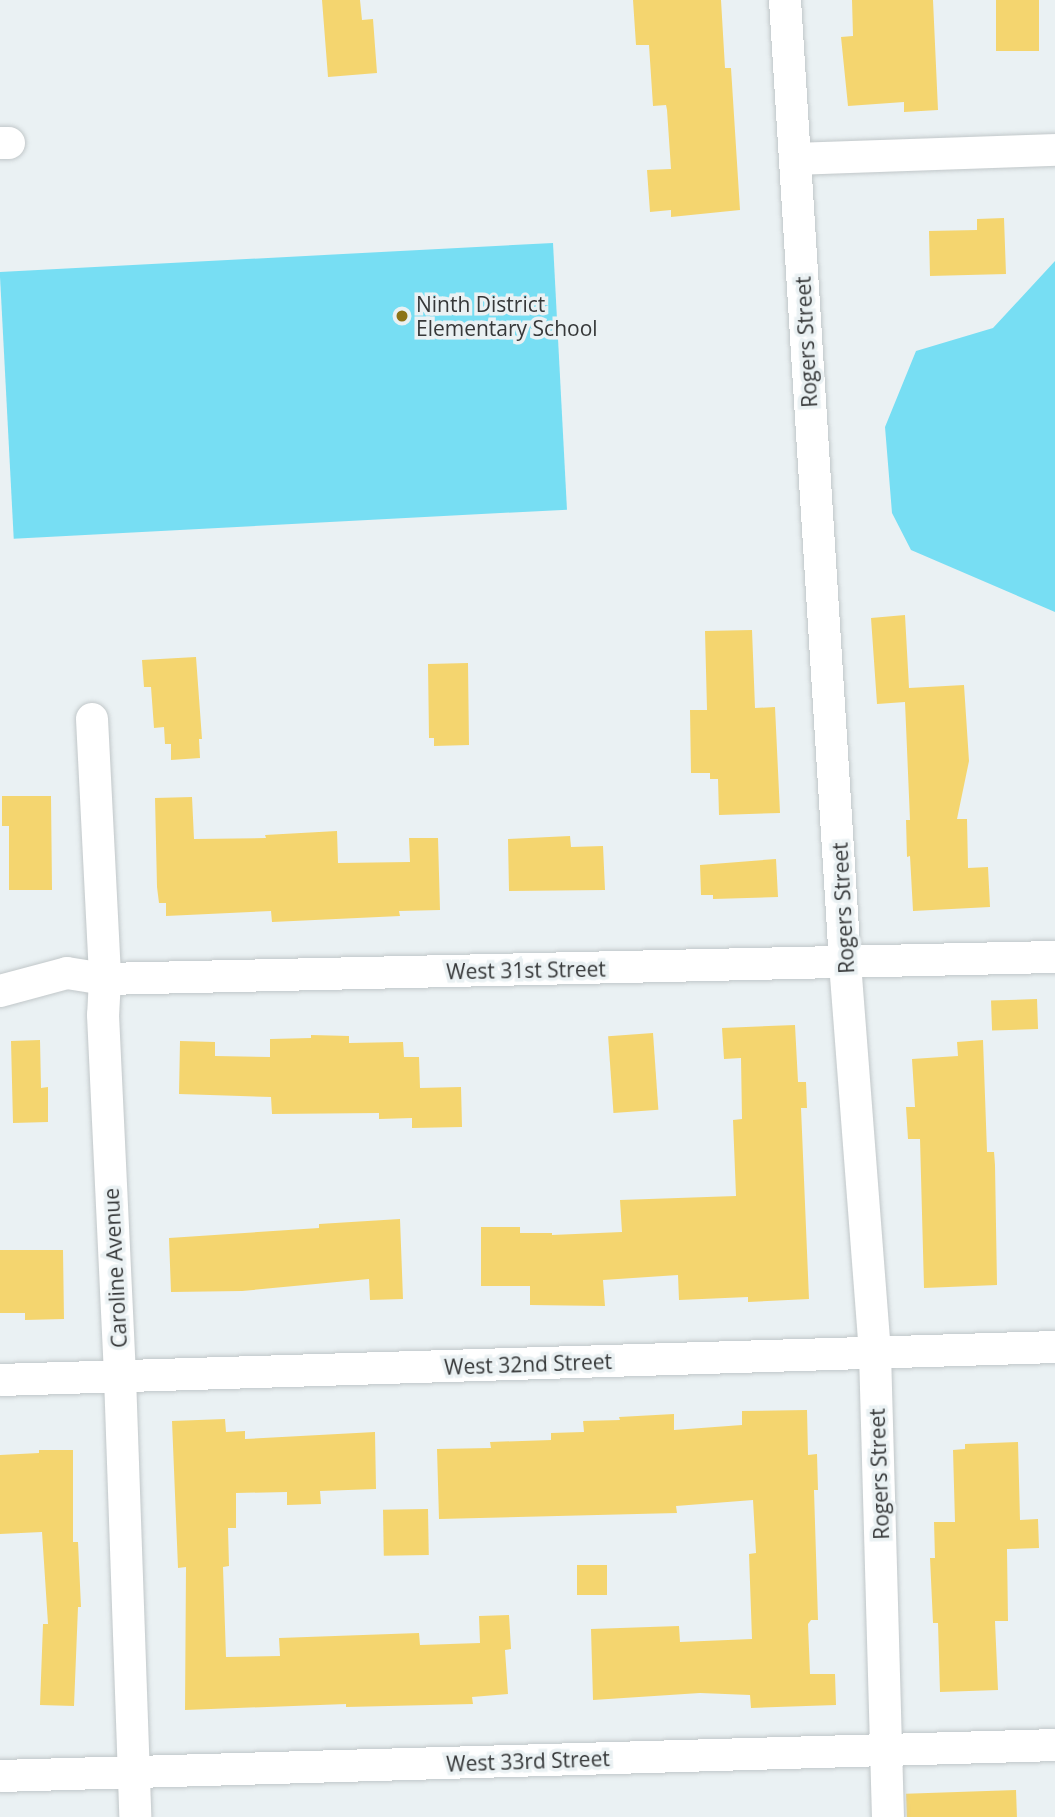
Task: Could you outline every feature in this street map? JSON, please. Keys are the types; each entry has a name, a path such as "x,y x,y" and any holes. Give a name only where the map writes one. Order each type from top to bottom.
{"street":[{"name":"Rogers Street","path":"785,0 845,963 875,1353 888,1817"},
{"path":"795,159 1055,150"},
{"name":"Caroline Avenue","path":"92,719 105,979 103,1015 120,1377 135,1817"},
{"name":"West 31st Street","path":"0,991 68,973 105,979 1055,957"},
{"name":"West 32nd Street","path":"0,1380 1055,1347"},
{"name":"West 33rd Street","path":"0,1776 1055,1745"}],"shaded area":[{"path":"553,243 567,510 14,539 0,272"},
{"path":"1055,261 1055,612 911,550 892,513 885,427 916,351 993,328"}],"building":[{"path":"322,0 360,0 362,20 373,19 377,73 328,77"},
{"path":"633,0 721,0 725,68 731,68 740,210 671,217 671,210 650,212 647,170 671,169 667,110 666,105 653,106 649,45 636,45"},
{"path":"852,0 933,0 938,110 904,112 904,102 848,106 841,37 853,36"},
{"path":"996,0 1039,0 1039,51 996,51"},
{"path":"1004,218 1006,274 930,276 929,231 977,230 977,219"},
{"path":"905,615 909,688 964,685 969,761 957,819 967,819 968,868 988,867 990,907 913,911 910,856 907,857 906,820 910,820 905,702 877,704 871,618"},
{"path":"752,630 755,708 775,707 780,813 719,815 718,779 710,779 710,773 691,773 690,710 707,710 705,631"},
{"path":"196,657 202,739 199,739 200,758 171,760 171,744 165,744 164,727 154,728 151,687 144,687 142,660"},
{"path":"468,663 469,745 434,746 434,738 429,738 428,664"},
{"path":"2,796 51,796 52,890 9,890 9,826 2,826"},
{"path":"192,797 194,839 266,838 265,835 337,831 338,863 410,862 409,838 438,838 440,910 399,911 400,916 272,922 271,911 166,916 166,903 159,903 157,887 155,798"},
{"path":"570,836 571,847 603,846 605,890 509,891 508,839"},
{"path":"776,859 778,897 713,899 713,895 701,895 700,865"},
{"path":"1037,999 1038,1029 992,1031 991,1001"},
{"path":"795,1025 798,1082 806,1082 807,1108 801,1108 809,1299 748,1302 748,1297 679,1300 678,1275 603,1280 605,1306 530,1305 530,1286 481,1286 481,1227 520,1227 520,1233 552,1235 622,1232 620,1200 736,1196 733,1120 742,1119 741,1058 724,1059 722,1028"},
{"path":"653,1033 658,1110 613,1113 608,1036"},
{"path":"311,1035 349,1036 349,1043 403,1042 404,1057 419,1057 420,1088 461,1087 462,1127 412,1128 412,1118 379,1119 379,1113 272,1114 271,1097 179,1094 180,1041 215,1042 215,1056 270,1057 270,1039 311,1038"},
{"path":"40,1040 41,1088 48,1087 48,1122 13,1123 11,1041"},
{"path":"983,1040 987,1152 994,1152 995,1165 997,1285 924,1288 920,1139 908,1139 906,1107 915,1107 912,1059 958,1056 957,1042"},
{"path":"400,1219 403,1299 370,1300 369,1279 242,1291 171,1292 169,1238 319,1228 319,1224"},
{"path":"0,1250 63,1250 64,1319 25,1320 25,1313 0,1313"},
{"path":"807,1410 808,1455 817,1454 818,1490 814,1490 818,1620 811,1620 808,1624 810,1674 835,1674 836,1705 751,1708 750,1695 700,1693 593,1700 591,1629 679,1626 680,1642 752,1639 749,1554 756,1553 753,1500 676,1506 677,1513 439,1519 437,1449 491,1448 490,1442 551,1440 551,1433 584,1432 583,1421 620,1420 619,1417 674,1414 674,1430 742,1425 742,1411"},
{"path":"225,1419 226,1432 245,1431 245,1439 375,1432 376,1489 320,1491 321,1504 287,1505 287,1492 236,1493 236,1528 228,1528 229,1566 223,1567 226,1657 280,1656 279,1638 419,1633 420,1645 480,1643 479,1616 509,1615 511,1649 505,1650 508,1694 472,1697 473,1704 346,1707 346,1704 185,1710 186,1567 178,1568 172,1421"},
{"path":"1018,1442 1020,1520 1038,1519 1039,1548 1007,1549 1008,1621 995,1621 998,1690 940,1692 938,1623 933,1623 930,1558 935,1558 934,1522 955,1522 953,1450 965,1449 965,1444"},
{"path":"39,1450 73,1450 73,1542 78,1542 81,1607 78,1607 74,1706 40,1705 43,1624 48,1624 42,1532 0,1534 0,1455 39,1453"},
{"path":"428,1509 429,1555 384,1556 383,1510"},
{"path":"577,1565 607,1565 607,1595 577,1595"},
{"path":"1016,1790 1017,1817 907,1817 906,1794"}],"place":[{"name":"Ninth District Elementary School","path":"402,316"}]}
